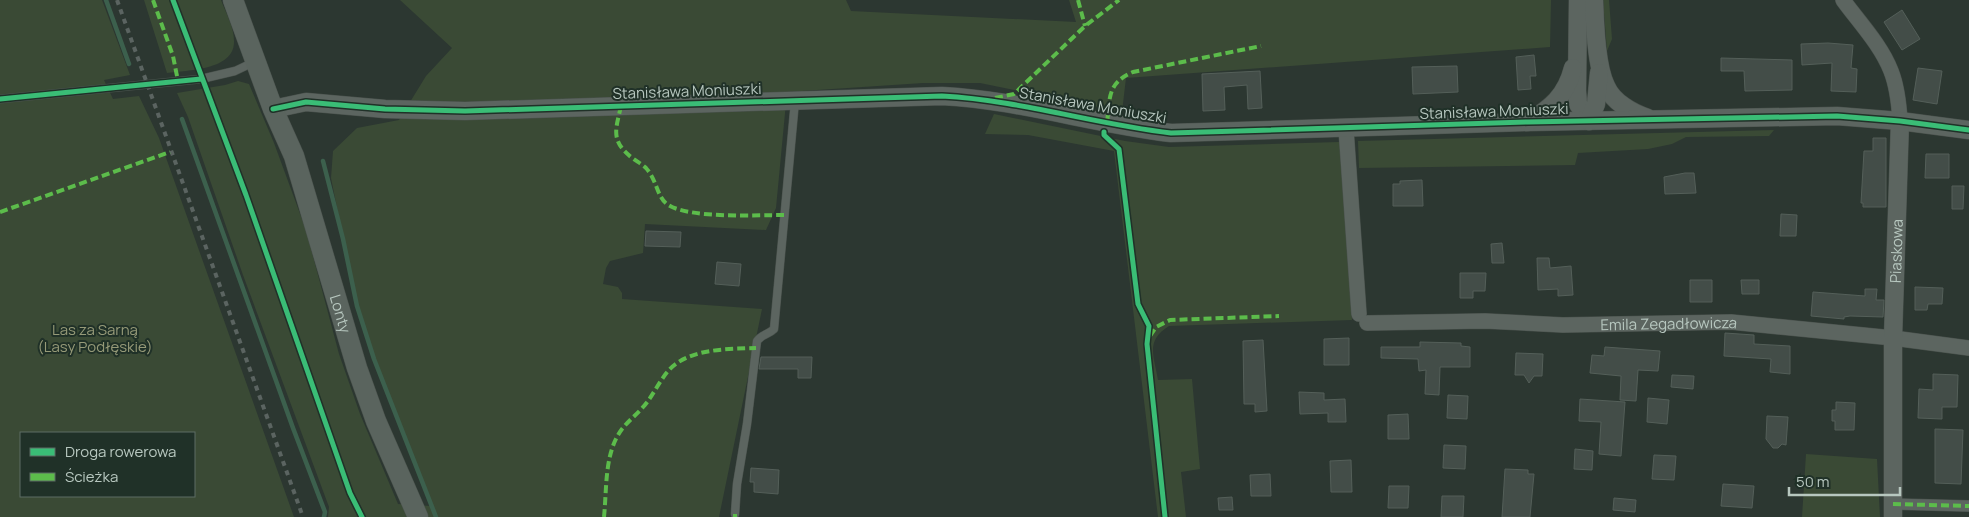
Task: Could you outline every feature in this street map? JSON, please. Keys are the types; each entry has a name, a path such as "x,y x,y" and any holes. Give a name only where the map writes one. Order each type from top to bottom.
{"main road":[{"name":"Lonty","path":"233,0 273,109 294,156 357,368 376,421 418,517"}],"street":[{"path":"1578,0 1576,56 1578,104 1588,121"},
{"path":"1588,121 1596,104 1598,93 1598,55 1594,0"},
{"name":"Piaskowa","path":"1843,0 1888,63 1899,106 1893,338 1893,510"},
{"path":"1598,55 1606,86 1617,100 1633,113 1654,120"},
{"path":"1528,122 1545,112 1560,97 1569,83 1576,56"},
{"name":"Stanisława Moniuszki","path":"273,109 306,102 386,109 465,111 910,96 962,97 1029,106 1132,128 1171,132 1837,116 1900,121 1969,130"},
{"name":"Emila Zegadłowicza","path":"1346,129 1363,318 1563,325 1731,322 1893,338 1969,348"},
{"path":"1893,510 1969,506"}],"lane":[{"path":"0,99 202,79 235,70 256,61"},
{"path":"735,514 737,484 747,424 757,341 761,335 770,333 774,329 795,100"}],"green space":[{"name":"Las za Sarną (Lasy Podłęskie)","path":"0,0 102,0 130,75 104,80 113,99 139,96 159,138 294,517 0,517"},
{"path":"144,0 221,0 233,31 232,51 227,58 209,67 167,73"},
{"path":"400,0 846,0 851,11 1076,22 1069,0 1551,0 1550,47 1126,78 1122,112 980,83 923,83 787,92 776,208 766,230 645,224 643,253 610,261 606,268 603,284 618,287 622,293 622,299 762,309 719,517 328,517 329,507 243,275 188,117 177,93 238,81 249,84 274,143 306,230 339,354 360,414 398,504 431,506 374,359 357,306 331,178 333,151 357,128 399,120 426,76 452,48"},
{"path":"1603,0 1609,0 1612,39 1607,51"},
{"path":"994,114 1125,141 1169,147 1339,142 1343,145 1352,320 1169,326 1161,332 1154,343 1153,356 1158,380 1192,379 1200,469 1181,472 1186,517 1158,517 1114,151 1028,135 985,134"},
{"path":"1774,130 1769,136 1686,137 1672,144 1648,149 1578,153 1575,165 1359,168 1358,141"},
{"path":"1806,454 1877,459 1880,517 1802,517"}],"building":[{"path":"1902,10 1920,39 1902,50 1884,22"},
{"path":"1828,43 1853,45 1851,68 1857,69 1856,92 1831,91 1832,63 1802,65 1801,44"},
{"path":"1534,55 1536,76 1530,76 1531,89 1518,90 1516,57"},
{"path":"1721,58 1792,60 1792,90 1745,91 1744,71 1721,71"},
{"path":"1457,66 1458,92 1413,94 1412,67"},
{"path":"1918,68 1942,71 1937,104 1913,100"},
{"path":"1260,71 1262,108 1248,109 1247,85 1224,87 1225,110 1203,111 1202,74"},
{"path":"1873,138 1886,138 1886,207 1863,207 1863,203 1861,203 1864,151 1873,151"},
{"path":"1926,154 1949,154 1949,178 1925,178"},
{"path":"1694,173 1696,193 1665,194 1664,177"},
{"path":"1422,180 1423,206 1393,206 1393,184 1400,184 1400,181"},
{"path":"1952,186 1964,186 1963,209 1952,209"},
{"path":"1781,214 1797,215 1796,236 1780,236"},
{"path":"646,231 681,232 680,247 645,246"},
{"path":"1502,243 1504,263 1492,263 1491,244"},
{"path":"1537,258 1549,258 1550,268 1571,266 1573,295 1558,296 1558,289 1538,290"},
{"path":"717,262 741,264 739,286 715,284"},
{"path":"1460,273 1486,273 1485,291 1473,291 1473,298 1460,298"},
{"path":"1690,280 1712,280 1712,302 1690,302"},
{"path":"1741,280 1759,280 1759,294 1742,294"},
{"path":"1915,287 1943,288 1942,304 1928,304 1927,310 1915,310"},
{"path":"1865,289 1877,289 1876,300 1884,300 1883,317 1850,316 1844,317 1844,319 1811,316 1813,292 1865,296"},
{"path":"1725,333 1754,335 1754,344 1790,346 1790,374 1770,372 1771,359 1724,356"},
{"path":"1349,338 1349,365 1324,365 1324,339"},
{"path":"1263,340 1267,411 1255,412 1255,404 1244,404 1243,341"},
{"path":"1420,342 1461,343 1461,346 1470,347 1470,367 1440,367 1439,395 1425,394 1426,370 1419,371 1418,359 1381,358 1381,347 1420,347"},
{"path":"1605,347 1660,351 1658,371 1638,370 1636,401 1620,400 1621,376 1590,373 1592,355 1604,356"},
{"path":"1516,353 1543,354 1542,376 1534,376 1529,383 1524,375 1515,375"},
{"path":"761,357 812,357 811,378 798,378 798,369 759,369"},
{"path":"1933,374 1958,375 1957,407 1942,407 1942,419 1918,418 1919,389 1933,390"},
{"path":"1672,375 1694,376 1693,389 1671,387"},
{"path":"1299,392 1324,393 1324,400 1345,399 1346,422 1328,422 1328,413 1300,414"},
{"path":"1448,395 1468,396 1467,419 1447,418"},
{"path":"1648,398 1669,400 1667,424 1647,422"},
{"path":"1580,399 1625,402 1621,456 1599,454 1601,422 1579,421"},
{"path":"1836,402 1855,403 1854,430 1835,430 1835,421 1832,421 1832,410 1836,410"},
{"path":"1408,414 1409,439 1388,439 1388,415"},
{"path":"1767,416 1788,417 1786,445 1782,444 1778,448 1773,448 1766,439"},
{"path":"1935,429 1963,430 1961,484 1935,483"},
{"path":"1444,445 1466,446 1465,469 1443,468"},
{"path":"1575,449 1593,451 1592,470 1574,469"},
{"path":"1654,455 1676,456 1674,480 1652,479"},
{"path":"1351,460 1352,492 1331,492 1330,461"},
{"path":"751,468 779,470 778,494 754,492 754,482 750,482"},
{"path":"1505,469 1528,470 1528,474 1534,474 1530,517 1502,517"},
{"path":"1270,474 1271,496 1251,496 1250,475"},
{"path":"1723,484 1754,486 1752,508 1721,506"},
{"path":"1389,486 1409,486 1408,508 1388,508"},
{"path":"1442,496 1464,496 1463,517 1441,517"},
{"path":"1232,497 1233,510 1219,510 1218,498"},
{"path":"1614,498 1636,500 1635,512 1613,510"}],"waterway":[{"path":"106,0 129,64"},
{"path":"182,119 325,512 324,517"},
{"path":"323,161 343,239 357,306 374,359 436,517"}],"railway":[{"path":"117,0 303,517"}],"marked path":[{"path":"153,0 173,56 178,81"},
{"path":"1078,0 1085,26"},
{"path":"995,98 1014,94 1085,26 1119,0"},
{"path":"1107,123 1111,92 1118,81 1125,76 1133,72 1261,46"},
{"path":"621,106 616,128 617,139 624,151 650,173 661,197 667,204 677,209 706,214 784,215"},
{"path":"0,212 170,152"},
{"path":"1150,336 1156,327 1170,320 1279,316"},
{"path":"604,517 607,471 616,438 625,425 645,405 669,370 687,357 698,354 710,351 756,348"},
{"path":"1893,504 1969,506"}],"cycle path":[{"path":"173,0 246,195 350,493 362,517"},
{"path":"0,99 201,79"},
{"path":"273,109 306,102 385,109 465,111 942,96 999,102 1171,133 1528,122 1837,116 1900,121 1969,130"},
{"path":"1104,132 1104,135 1119,149 1138,304 1149,326 1147,344 1165,517"}]}
